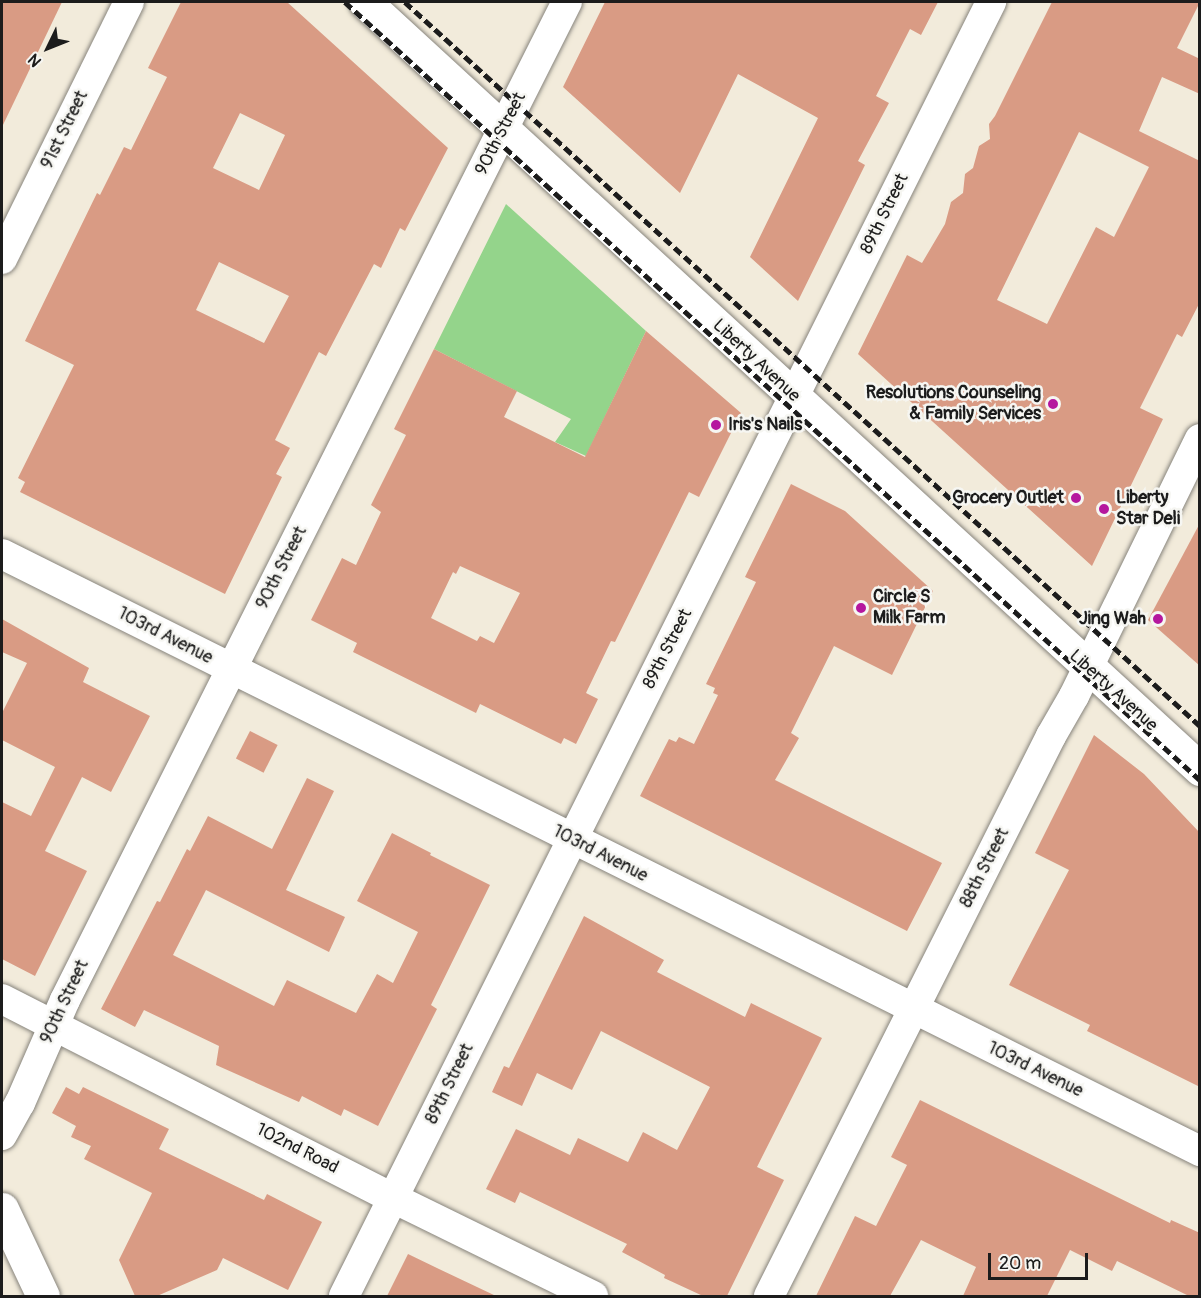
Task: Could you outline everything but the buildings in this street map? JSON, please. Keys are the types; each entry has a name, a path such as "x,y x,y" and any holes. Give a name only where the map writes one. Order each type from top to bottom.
{"street":[{"name":"91st Street","path":"2,259 129,2"},
{"name":"Liberty Avenue","path":"365,2 1086,667 1200,769"},
{"name":"90th Street","path":"2,1135 20,1103 53,1023 567,2"},
{"name":"89th Street","path":"344,1296 991,2"},
{"name":"88th Street","path":"769,1296 1051,736 1074,696 1086,667 1200,439"},
{"name":"103rd Avenue","path":"2,554 913,1010 1200,1150"},
{"name":"102nd Road","path":"2,999 393,1198 593,1296"},
{"path":"2,1209 43,1296"}],"green space":[{"path":"506,204 646,331 586,456 555,442 571,419 434,349"}],"railway":[{"path":"345,2 1200,780"},
{"path":"405,2 1200,726"}],"place":[{"name":"Resolutions Counseling & Family Services","path":"1053,404"},
{"name":"Iris's Nails","path":"716,425"},
{"name":"Grocery Outlet","path":"1076,498"},
{"name":"Liberty Star Deli","path":"1104,509"},
{"name":"Circle S Milk Farm","path":"861,608"},
{"name":"Jing Wah","path":"1158,619"}]}
